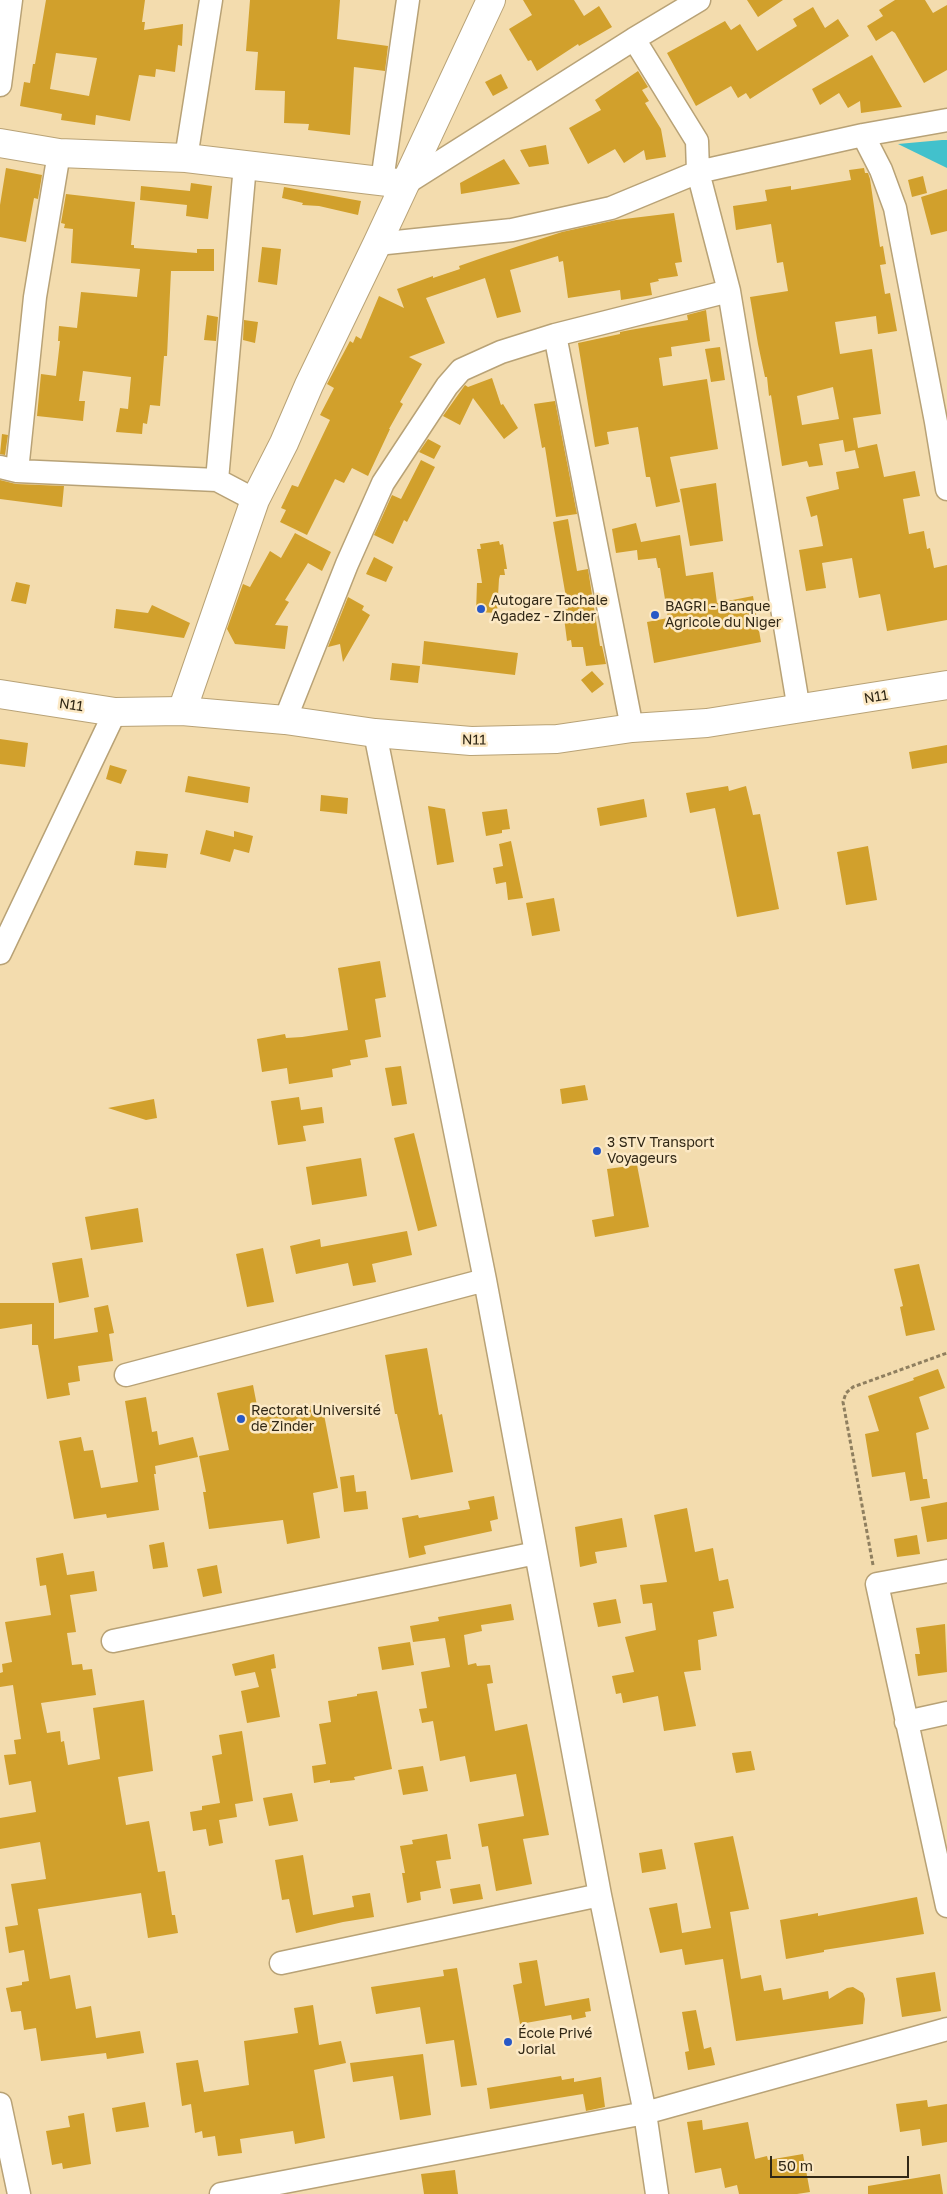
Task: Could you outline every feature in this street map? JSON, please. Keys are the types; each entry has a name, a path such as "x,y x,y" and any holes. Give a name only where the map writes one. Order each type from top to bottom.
{"street":[{"path":"0,85 11,0"},
{"path":"186,158 211,0"},
{"path":"182,711 255,500 377,244 393,183 408,0"},
{"path":"393,183 491,0"},
{"path":"0,143 59,153 186,158 393,183 699,0"},
{"path":"634,39 697,141 698,172 729,291 799,710"},
{"path":"377,244 512,230 611,208 698,172 863,135 947,120"},
{"path":"863,135 881,170 895,208 947,489"},
{"path":"59,153 8,469 217,480 255,500"},
{"path":"217,480 245,165"},
{"path":"285,720 347,564 383,483 447,386 461,370 501,352 555,335 729,291"},
{"path":"555,335 632,728"},
{"name":"N11","path":"0,694 115,712 182,711 285,720 376,733 471,741 557,739 632,728 706,723 947,686"},
{"path":"0,953 115,712"},
{"path":"376,733 485,1280 600,1895 645,2113 657,2194"},
{"path":"126,1375 485,1280"},
{"path":"113,1640 536,1553"},
{"path":"947,1571 877,1584 947,1906"},
{"path":"906,1722 947,1714"},
{"path":"281,1963 600,1895"},
{"path":"221,2194 645,2113 947,2029"},
{"path":"0,2104 18,2194"}],"path":[{"path":"877,1584 843,1402 846,1393 853,1387 947,1352"}],"water":[{"path":"942,140 947,140 947,168 898,144"}],"building":[{"path":"46,0 145,0 142,22 145,22 144,30 183,24 182,46 178,45 175,72 156,69 155,77 139,75 130,121 96,115 95,125 61,120 62,114 20,106 24,82 30,83 33,64 35,64","holes":["56,53 97,58 89,96 50,89"]},
{"path":"250,0 340,0 337,39 388,46 385,71 354,67 350,135 308,130 309,124 284,123 285,91 255,90 258,52 246,51"},
{"path":"523,0 574,0 584,16 599,6 612,27 579,46 578,44 537,71 531,60 528,61 509,29 532,15"},
{"path":"747,0 783,0 758,17"},
{"path":"895,0 925,0 933,13 947,5 947,70 924,83 895,33 892,31 876,41 867,26 883,16 879,10"},
{"path":"813,7 825,28 838,19 849,36 750,99 746,93 738,98 731,86 696,106 667,53 725,21 731,30 740,24 757,51 797,26 793,19"},
{"path":"872,55 902,107 861,113 860,101 848,108 839,93 820,105 812,89"},
{"path":"638,71 648,87 642,90 649,101 645,103 661,129 666,157 646,160 644,150 624,163 615,149 588,164 569,128 601,110 595,100"},
{"path":"501,74 508,88 493,96 485,82"},
{"path":"546,145 549,164 529,167 520,150"},
{"path":"504,159 520,184 461,194 460,183"},
{"path":"6,168 42,175 38,199 34,198 26,242 0,237 0,205"},
{"path":"864,168 865,173 868,173 870,179 880,247 883,246 886,264 880,265 885,294 890,293 897,331 878,334 876,316 835,322 840,354 872,349 881,414 853,418 858,448 877,444 884,477 915,471 920,496 903,499 909,534 924,531 927,549 930,548 934,568 947,565 947,620 887,631 880,594 859,598 852,558 822,563 826,588 806,591 799,550 823,546 817,515 811,517 806,497 839,489 836,472 859,468 855,450 845,452 843,440 819,444 823,465 809,467 807,461 782,466 771,395 769,396 767,377 765,377 750,297 788,291 783,262 777,263 771,224 736,230 733,206 767,201 765,190 791,186 791,190 851,180 849,170","holes":["833,387 839,419 802,425 797,396"]},
{"path":"923,176 927,193 912,197 908,180"},
{"path":"191,183 212,186 208,219 186,216 187,205 140,200 141,186 190,191"},
{"path":"284,187 361,201 358,215 319,206 302,205 303,203 282,198"},
{"path":"947,189 947,231 931,235 921,197"},
{"path":"66,194 135,202 131,245 134,245 134,248 197,253 197,249 214,249 214,271 171,271 167,356 164,356 160,406 150,405 147,424 143,423 142,434 116,432 120,408 128,409 131,377 83,371 79,401 85,401 83,421 37,416 41,374 56,376 60,341 58,341 59,326 77,328 81,292 137,297 140,269 71,263 73,229 64,228 65,224 61,223"},
{"path":"674,213 682,262 675,263 678,276 658,279 659,281 650,283 652,295 621,300 620,290 568,298 563,261 559,262 558,256 510,270 521,312 497,318 485,278 426,298 445,343 409,357 422,364 400,402 403,404 389,429 368,476 352,468 344,483 335,479 307,535 280,522 286,510 281,508 292,485 298,487 330,420 320,415 334,388 327,384 350,341 353,343 356,336 361,339 379,296 404,308 397,289 460,269 459,266 562,232 616,220"},
{"path":"262,247 281,249 277,285 258,282"},
{"path":"706,310 710,341 671,347 672,356 659,358 663,386 707,379 718,449 670,457 680,502 656,507 650,477 646,477 638,427 607,432 609,444 595,447 578,343 620,334 620,332 688,320 687,315"},
{"path":"207,315 218,317 216,341 204,340"},
{"path":"244,320 258,322 255,343 243,340"},
{"path":"720,347 725,380 711,382 705,349"},
{"path":"492,378 501,405 503,404 518,428 504,439 473,398 460,425 443,416 465,385 468,387"},
{"path":"555,401 577,514 556,517 545,447 542,448 534,404"},
{"path":"2,434 8,435 5,455 0,454"},
{"path":"428,439 441,446 434,459 419,452"},
{"path":"421,460 435,467 407,522 404,520 393,544 374,535 392,495 401,499"},
{"path":"0,480 16,484 64,486 62,507 0,499"},
{"path":"716,483 723,541 690,546 680,489"},
{"path":"568,519 577,571 588,569 600,646 602,646 606,664 586,666 583,647 572,647 571,640 567,641 563,610 568,609 553,522"},
{"path":"636,523 641,542 680,535 686,576 713,572 717,603 753,596 761,642 654,663 647,622 668,618 660,568 658,568 656,558 638,560 637,550 616,553 612,529"},
{"path":"295,533 331,552 322,571 308,563 285,600 289,602 275,625 288,626 285,649 235,644 227,629 243,584 250,587 270,551 281,558"},
{"path":"499,541 500,545 503,544 507,569 504,569 505,575 500,575 499,579 497,613 476,612 477,583 482,583 477,549 481,549 480,544"},
{"path":"374,557 393,567 386,582 366,574"},
{"path":"16,582 30,585 26,604 11,601"},
{"path":"348,597 364,606 362,610 370,615 343,662 340,644 328,647"},
{"path":"152,605 190,623 184,638 114,628 116,609 148,613"},
{"path":"424,641 518,653 515,675 422,664"},
{"path":"392,663 420,666 418,683 390,680"},
{"path":"592,671 604,684 592,693 581,680"},
{"path":"0,739 28,743 25,767 0,764"},
{"path":"947,745 947,763 912,769 909,752"},
{"path":"110,765 127,770 121,784 106,779"},
{"path":"188,776 250,787 248,803 185,792"},
{"path":"728,786 729,791 746,786 753,815 760,814 779,909 737,917 715,808 690,813 686,793"},
{"path":"321,795 348,798 347,814 320,811"},
{"path":"644,799 647,817 600,826 597,808"},
{"path":"428,806 445,809 454,862 437,865"},
{"path":"507,809 510,829 502,830 502,833 486,836 482,812"},
{"path":"206,830 234,837 234,831 253,836 249,853 234,849 230,862 200,854"},
{"path":"511,841 523,898 508,900 506,882 496,884 493,868 503,866 499,844"},
{"path":"868,846 877,900 846,905 837,852"},
{"path":"136,851 168,854 166,868 134,865"},
{"path":"554,898 560,931 532,936 526,903"},
{"path":"380,961 386,997 375,999 381,1037 365,1040 368,1057 350,1060 351,1065 332,1069 333,1077 289,1084 287,1068 262,1072 257,1039 285,1034 286,1038 302,1037 348,1030 338,968"},
{"path":"401,1066 407,1104 392,1106 385,1068"},
{"path":"585,1085 588,1100 562,1104 560,1089"},
{"path":"299,1097 301,1110 322,1107 324,1123 303,1126 306,1141 278,1145 271,1101"},
{"path":"154,1099 157,1118 146,1120 108,1108"},
{"path":"414,1133 437,1226 418,1231 394,1138"},
{"path":"361,1158 367,1196 312,1205 306,1167"},
{"path":"637,1165 649,1227 595,1237 592,1220 614,1216 607,1169"},
{"path":"138,1208 143,1242 91,1250 85,1217"},
{"path":"407,1231 412,1255 372,1264 376,1282 353,1286 348,1263 296,1274 290,1246 320,1239 321,1247"},
{"path":"263,1248 274,1302 247,1307 236,1254"},
{"path":"82,1258 89,1297 59,1303 52,1263"},
{"path":"919,1264 935,1330 906,1336 900,1307 903,1306 894,1269"},
{"path":"0,1303 54,1303 54,1339 98,1332 94,1308 108,1305 114,1333 109,1334 113,1361 78,1366 80,1381 68,1383 70,1395 47,1399 38,1345 32,1345 32,1324 0,1329"},
{"path":"427,1348 439,1415 442,1414 453,1472 411,1480 397,1414 395,1414 385,1355"},
{"path":"938,1369 945,1388 919,1397 929,1429 916,1433 923,1479 927,1479 930,1498 910,1501 905,1472 872,1477 865,1434 879,1431 868,1396 914,1380 913,1378"},
{"path":"253,1385 259,1416 322,1404 338,1488 313,1493 320,1538 287,1544 283,1520 209,1529 203,1492 206,1492 199,1456 229,1450 217,1393"},
{"path":"146,1397 152,1432 157,1431 159,1445 193,1437 198,1457 155,1466 156,1474 154,1474 159,1510 107,1518 106,1514 74,1519 59,1441 81,1437 84,1451 93,1450 101,1488 138,1482 125,1401"},
{"path":"354,1475 356,1492 366,1491 368,1509 344,1512 340,1477"},
{"path":"494,1496 498,1519 490,1521 492,1531 424,1546 426,1554 409,1558 402,1518 418,1515 419,1518 470,1509 468,1501"},
{"path":"947,1502 947,1539 927,1542 921,1507"},
{"path":"687,1508 695,1552 713,1548 719,1581 728,1579 734,1608 713,1612 717,1636 698,1640 701,1670 684,1672 696,1726 664,1731 658,1696 623,1703 621,1693 616,1694 612,1676 634,1672 625,1637 656,1630 652,1603 643,1604 640,1585 667,1582 654,1515"},
{"path":"622,1518 627,1547 595,1552 597,1563 580,1567 575,1527"},
{"path":"917,1535 920,1554 897,1557 894,1539"},
{"path":"164,1542 168,1567 153,1569 149,1545"},
{"path":"63,1553 67,1575 94,1571 97,1591 70,1595 76,1632 67,1633 72,1665 82,1664 83,1670 92,1669 96,1695 41,1703 47,1733 60,1731 61,1742 64,1741 68,1765 100,1759 93,1708 144,1700 153,1771 118,1777 126,1825 149,1821 158,1872 165,1871 172,1915 175,1915 178,1933 148,1938 141,1893 38,1909 50,1979 70,1975 76,2009 91,2006 96,2038 140,2031 144,2053 107,2059 106,2053 41,2061 36,2028 24,2030 21,2011 11,2012 6,1988 22,1985 22,1982 29,1981 24,1950 9,1953 5,1927 18,1925 11,1884 46,1879 40,1842 0,1849 0,1818 36,1812 31,1781 9,1785 4,1755 16,1754 14,1740 21,1739 13,1685 0,1687 0,1673 3,1672 2,1664 12,1662 5,1622 51,1615 46,1585 40,1586 36,1558"},
{"path":"217,1565 222,1593 203,1597 197,1569"},
{"path":"616,1599 621,1623 598,1627 593,1603"},
{"path":"511,1604 514,1620 481,1625 482,1631 464,1635 468,1665 476,1663 477,1666 490,1665 493,1683 487,1684 495,1731 527,1724 549,1835 523,1839 532,1884 496,1891 488,1846 482,1847 478,1824 524,1816 516,1774 470,1782 465,1756 440,1761 433,1721 422,1723 419,1709 427,1708 421,1672 450,1667 445,1638 413,1642 410,1626 439,1621 438,1617"},
{"path":"945,1624 947,1672 918,1676 915,1654 920,1654 916,1628"},
{"path":"410,1642 414,1665 382,1670 378,1647"},
{"path":"274,1654 276,1668 271,1669 280,1717 247,1723 241,1691 259,1687 255,1672 235,1676 232,1664"},
{"path":"377,1691 392,1769 354,1777 355,1780 330,1783 330,1780 314,1783 312,1766 326,1764 319,1724 331,1722 328,1701"},
{"path":"242,1731 253,1801 235,1804 237,1817 219,1820 223,1843 209,1846 206,1829 193,1831 190,1812 202,1810 202,1806 220,1803 212,1756 222,1754 219,1735"},
{"path":"751,1751 755,1770 736,1773 732,1753"},
{"path":"423,1766 428,1791 403,1795 398,1770"},
{"path":"292,1793 298,1821 269,1826 263,1798"},
{"path":"447,1834 451,1859 436,1861 441,1888 420,1892 421,1900 407,1903 402,1873 405,1873 400,1846 413,1844 412,1840"},
{"path":"733,1836 749,1909 730,1912 741,1979 761,1975 764,1991 781,1988 783,2000 828,1991 829,1999 847,1988 853,1987 863,1993 865,1999 863,2024 736,2041 723,1959 685,1965 682,1949 660,1953 649,1908 677,1903 682,1933 711,1928 694,1843"},
{"path":"662,1849 666,1869 642,1873 639,1853"},
{"path":"303,1855 313,1915 354,1907 352,1896 370,1893 374,1917 296,1933 289,1899 282,1900 275,1860"},
{"path":"480,1884 483,1899 453,1904 450,1889"},
{"path":"917,1897 924,1934 824,1950 824,1952 786,1959 780,1920 818,1913 818,1916"},
{"path":"537,1960 545,2006 589,1998 591,2011 585,2012 586,2017 572,2020 571,2015 520,2024 513,1985 522,1983 519,1963"},
{"path":"457,1968 477,2085 461,2087 454,2040 426,2044 420,2007 376,2014 371,1987 444,1976 443,1970"},
{"path":"935,1972 941,2011 902,2017 896,1978"},
{"path":"313,2005 319,2045 341,2041 346,2063 314,2070 325,2138 295,2144 293,2131 240,2139 242,2153 218,2156 215,2136 203,2138 202,2131 195,2133 191,2104 182,2106 176,2063 198,2060 204,2092 249,2085 244,2041 298,2033 294,2008"},
{"path":"696,2010 704,2049 711,2047 715,2065 688,2070 685,2052 689,2051 682,2012"},
{"path":"423,2054 431,2115 400,2120 393,2076 353,2082 350,2063"},
{"path":"561,2076 562,2080 574,2078 574,2082 601,2077 605,2107 586,2111 583,2094 490,2109 487,2088"},
{"path":"927,2100 928,2107 947,2104 947,2142 922,2146 920,2129 900,2132 896,2104"},
{"path":"145,2102 149,2127 116,2132 112,2108"},
{"path":"84,2113 91,2164 63,2169 62,2163 52,2165 46,2131 70,2127 68,2116"},
{"path":"702,2120 703,2130 748,2122 755,2159 767,2156 768,2160 803,2154 810,2192 797,2194 739,2194 737,2185 725,2188 721,2168 695,2173 687,2122"},
{"path":"455,2170 458,2194 424,2194 421,2174"},
{"path":"940,2174 943,2194 868,2194 868,2186"}],"place":[{"name":"Autogare Tachale Agadez - Zinder","path":"481,609"},
{"name":"BAGRI - Banque Agricole du Niger","path":"655,615"},
{"name":"3 STV Transport Voyageurs","path":"597,1151"},
{"name":"Rectorat Université de Zinder","path":"241,1419"},
{"name":"École Privé Jorial","path":"508,2042"}]}
